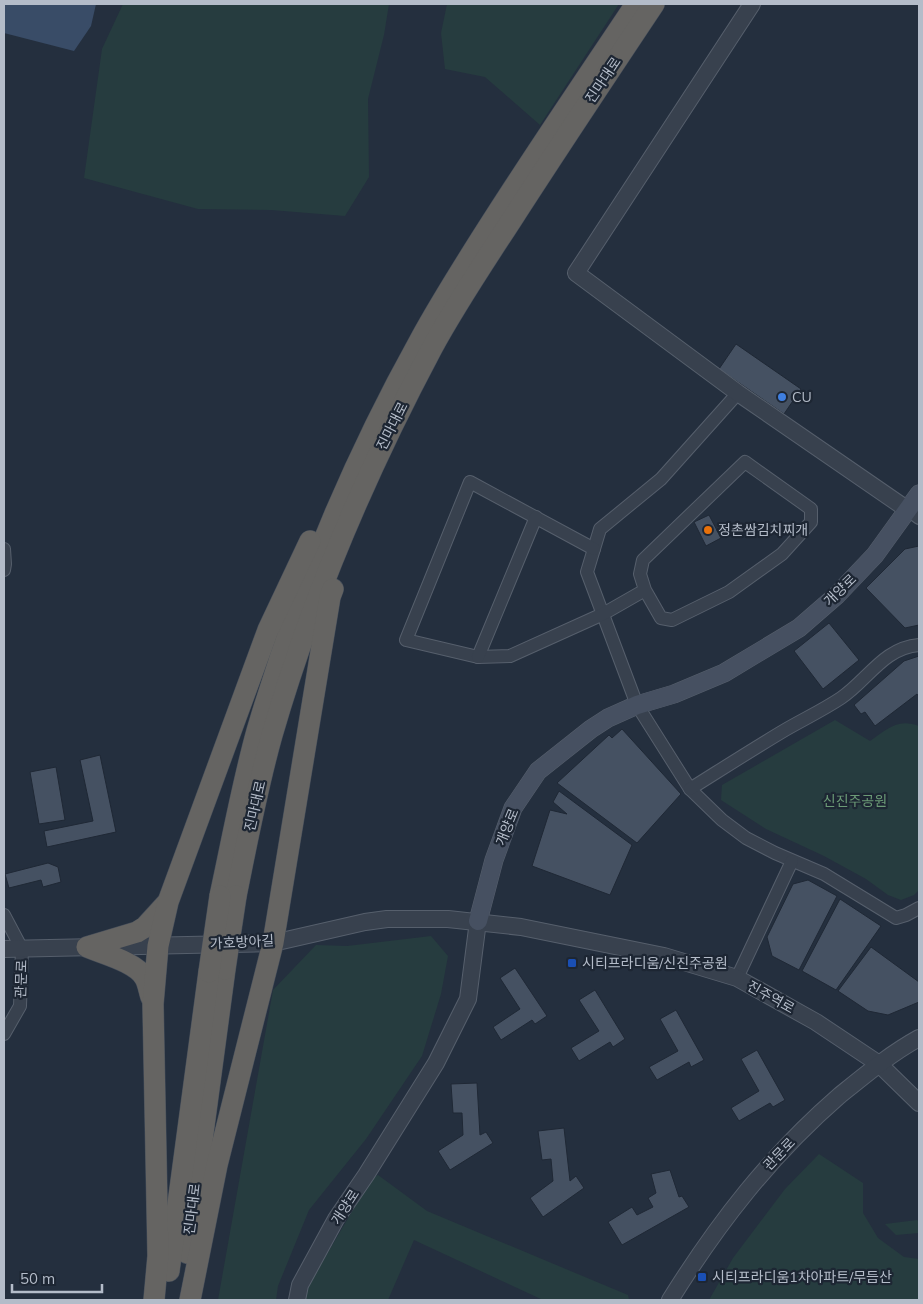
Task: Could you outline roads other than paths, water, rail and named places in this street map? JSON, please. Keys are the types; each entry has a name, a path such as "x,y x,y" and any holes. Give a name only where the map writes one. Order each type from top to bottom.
{"highway":[{"name":"진마대로","path":"228,896 234,827 257,733 285,640 329,526 358,462 385,405 459,273 546,138 636,4"},
{"name":"진마대로","path":"228,896 271,737 300,645 343,532 370,470 434,346 472,281 558,147 654,4"},
{"path":"190,1300 217,1165 273,943 330,597 398,437 399,412"},
{"path":"154,1300 158,1256 153,1004 158,946 168,902 268,630 334,489 358,462"},
{"path":"217,970 228,896"},
{"path":"87,947 137,932 145,927 168,902"},
{"path":"87,947 133,966 142,973 147,980 153,1004"},
{"name":"진마대로","path":"166,1300 217,970"},
{"name":"진마대로","path":"180,1300 217,970"}],"main road":[{"name":"개양로","path":"478,921 494,860 513,808 538,771 608,718 637,704 674,694 724,673 799,628 837,595 914,514 919,494"}],"street":[{"path":"752,4 576,273 738,393 914,514"},
{"path":"738,393 661,479 600,529 587,572 637,704 690,789 722,820 746,838 792,861 824,874 896,918 919,908"},
{"path":"745,462 811,508 811,522 796,540 782,554 730,592 672,620 661,618 645,590 640,574 643,560 745,462"},
{"path":"594,549 470,482 406,640 478,657 510,656 603,614 645,590"},
{"path":"478,657 536,517"},
{"path":"4,549 4,570"},
{"path":"690,789 844,696 879,662 903,649 919,645"},
{"path":"737,978 792,861"},
{"path":"4,915 22,949"},
{"name":"가호방아길","path":"4,949 273,943 365,922 387,919 478,921"},
{"name":"진주역로","path":"478,921 560,934 664,956 737,978 816,1022 879,1064 919,1103"},
{"name":"개양로","path":"297,1300 300,1285 336,1219 436,1063 468,999 478,921"},
{"name":"관문로","path":"4,1034 20,1006 22,949"},
{"name":"관문로","path":"670,1300 712,1234 771,1162 815,1118 879,1064 919,1038"}],"water":[{"path":"4,4 96,4 91,26 74,51 4,33"}],"place":[{"name":"CU","path":"782,397"},
{"name":"정촌쌈김치찌개","path":"708,530"},
{"name":"시티프라디움/신진주공원","path":"572,963"},
{"name":"시티프라디움1차아파트/무듬산","path":"702,1277"}],"park label":[{"name":"신진주공원","path":"855,801"}]}
